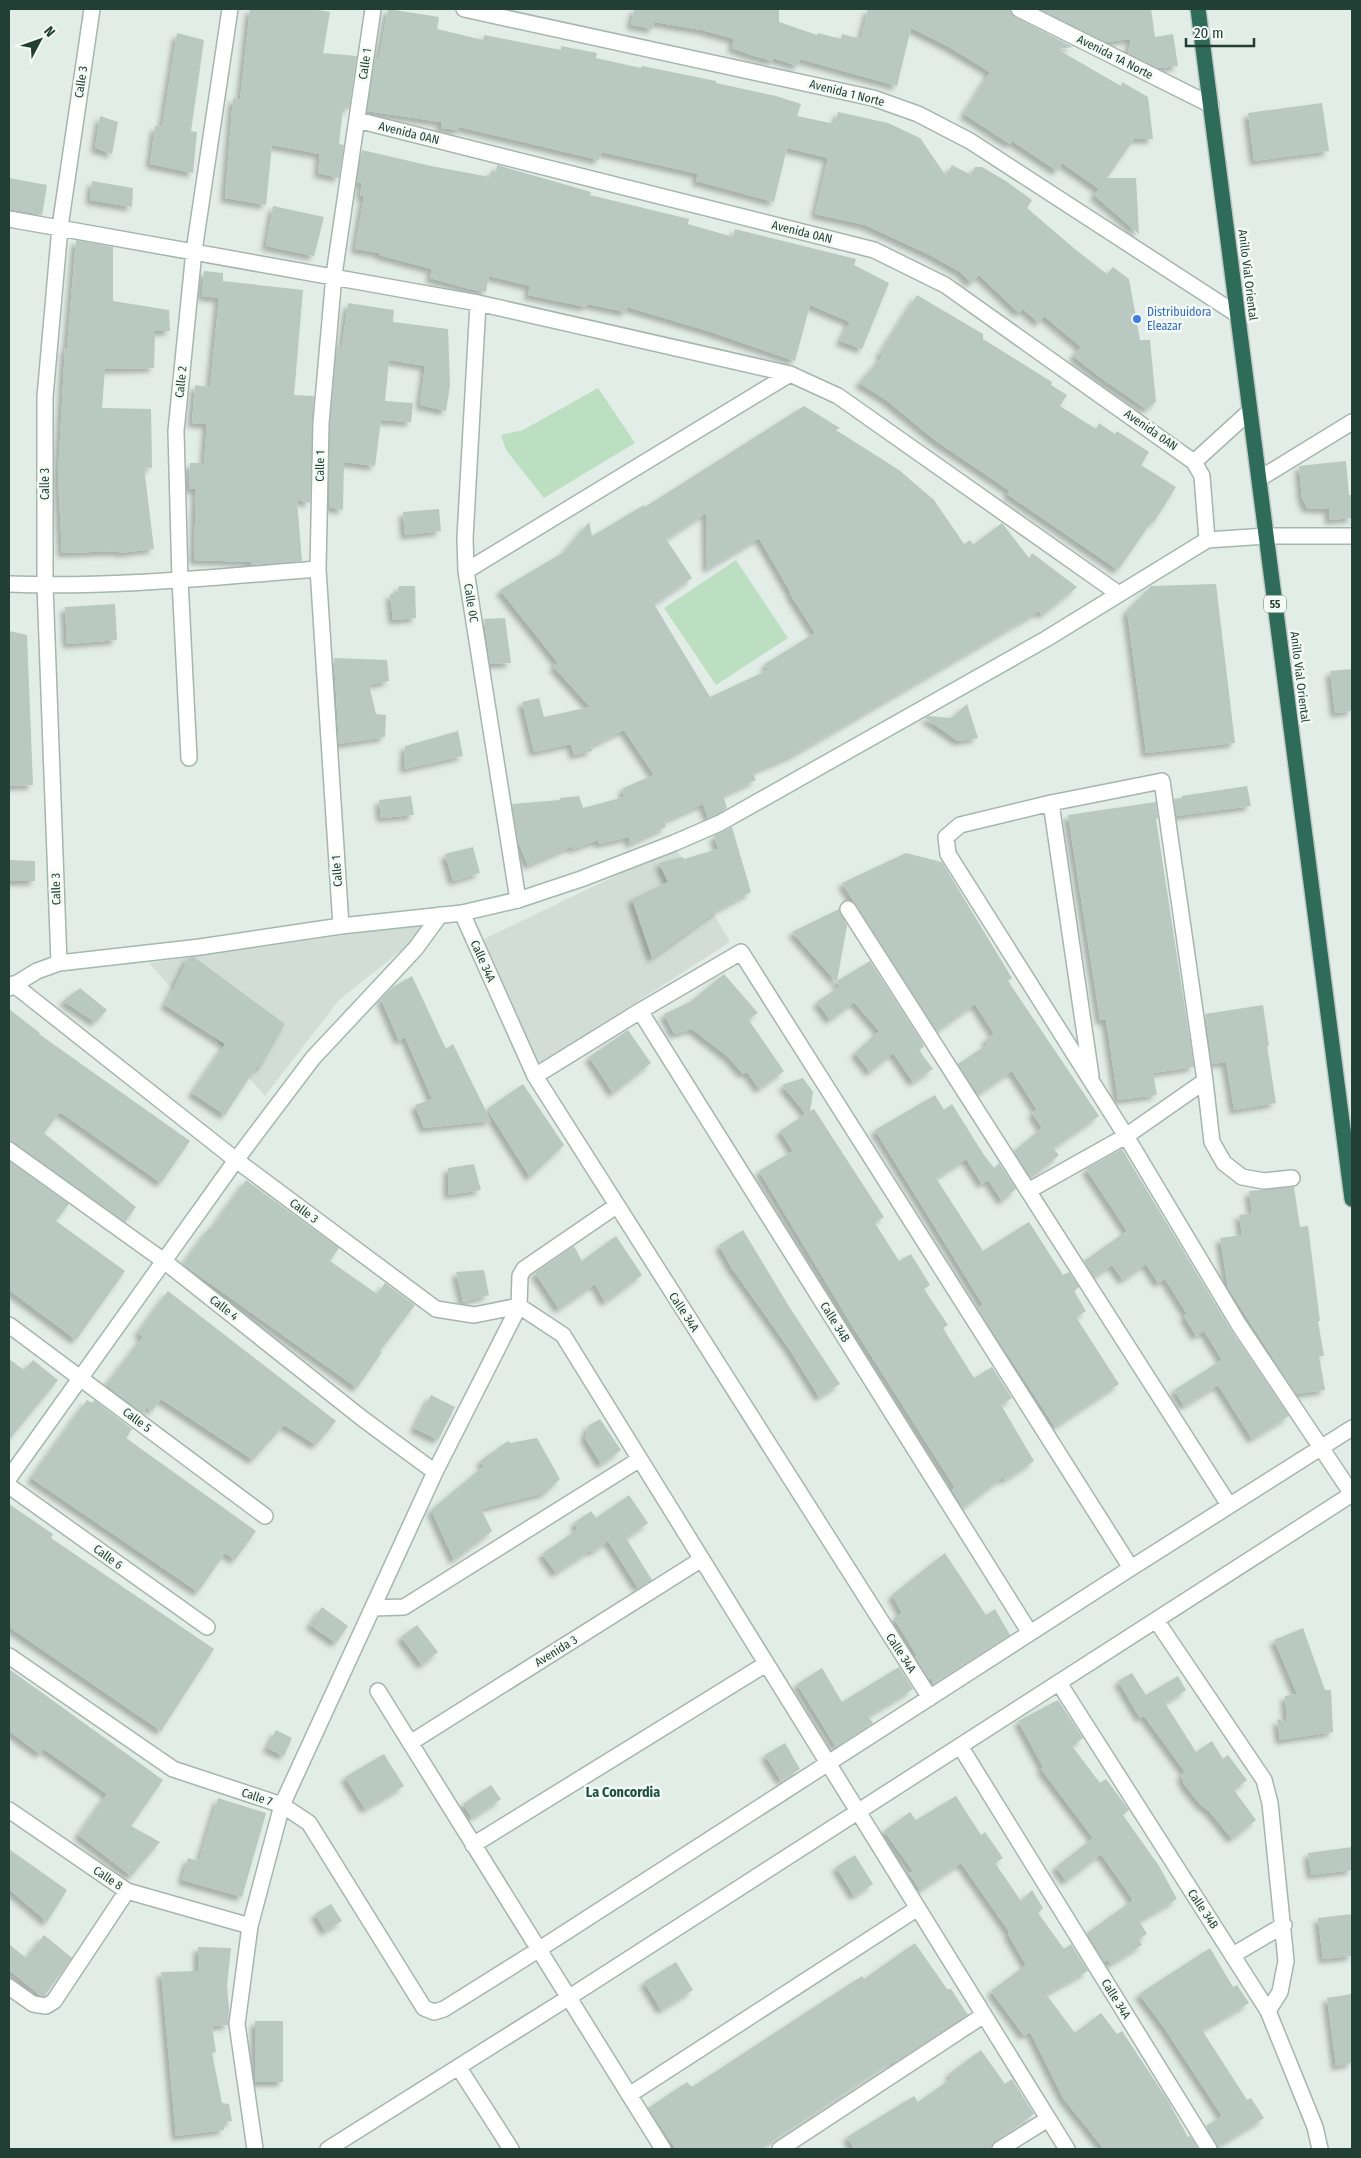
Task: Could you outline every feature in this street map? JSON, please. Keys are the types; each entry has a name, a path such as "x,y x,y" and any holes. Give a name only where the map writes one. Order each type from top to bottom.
{"highway":[{"name":"Anillo Vial Oriental","path":"1198,9 1352,1199"}],"street":[{"name":"Calle 3","path":"59,963 45,585 45,397 60,227 92,9"},
{"name":"Calle 2","path":"189,758 180,580 176,431 194,251 230,9"},
{"name":"Calle 1","path":"341,926 318,569 321,423 334,276 373,9"},
{"name":"Avenida 1 Norte","path":"464,9 873,98 918,114 970,141 1238,316"},
{"name":"Avenida 1A Norte","path":"1019,9 1211,105"},
{"name":"Avenida 0AN","path":"357,120 874,250 945,285 1194,462"},
{"path":"9,219 478,303 790,374 838,396 1119,594"},
{"name":"Calle 0C","path":"478,303 465,538 466,571 518,900"},
{"path":"466,571 790,374"},
{"path":"1207,540 1202,476 1194,462 1250,411"},
{"path":"1259,478 1352,422"},
{"path":"11,986 37,971 59,963 200,947 341,926 462,913 518,900 628,862 720,823 1046,639 1207,540 1266,536 1352,536"},
{"path":"9,584 45,585 180,580 318,569"},
{"path":"328,2149 459,2068 1352,1494 1320,1449 1240,1325 1126,1136 948,854 946,837 960,825 1051,803 1162,781 1212,1142 1224,1163 1242,1177 1264,1181 1292,1178"},
{"path":"1051,803 1092,1082"},
{"path":"848,909 1229,1505"},
{"name":"Calle 34A","path":"462,913 535,1076 930,1698"},
{"path":"9,1478 236,1160 313,1058 416,948 440,915"},
{"path":"535,1076 640,1011 741,952 1131,1568"},
{"name":"Calle 3","path":"11,986 236,1160 436,1309 474,1315 519,1306"},
{"name":"Calle 34B","path":"640,1011 1030,1633"},
{"path":"1028,1191 1126,1136 1205,1081"},
{"name":"Calle 4","path":"9,1150 164,1261 363,1419 436,1472"},
{"path":"255,2149 237,2024 250,1926 282,1805 436,1472 519,1306 520,1276 524,1269 616,1206"},
{"path":"519,1306 563,1335 1067,2149"},
{"name":"Calle 5","path":"9,1324 265,1516"},
{"path":"538,1950 1229,1505 1352,1428"},
{"path":"373,1608 404,1607 640,1459"},
{"name":"Calle 6","path":"9,1486 207,1627"},
{"name":"Avenida 3","path":"410,1744 702,1559"},
{"path":"1156,1620 1264,1780 1270,1803 1284,1925 1286,1961 1280,1992 1268,2011"},
{"name":"Calle 7","path":"9,1656 173,1769 282,1805 309,1823 424,2008 434,2012 444,2009 538,1950"},
{"path":"473,1845 766,1664"},
{"name":"Calle 34B","path":"1059,1683 1268,2011 1315,2127 1320,2149"},
{"path":"378,1691 663,2149"},
{"name":"Calle 34A","path":"960,1746 1210,2149"},
{"name":"Calle 8","path":"9,1810 127,1891 250,1926"},
{"path":"9,1988 32,2004 46,2006 54,2001 127,1891"},
{"path":"629,2095 918,1908"},
{"path":"1233,1955 1284,1925"},
{"path":"780,2149 984,2014"},
{"path":"459,2068 511,2149"},
{"path":"1000,2149 1048,2119"}],"shaded area":[{"path":"675,847 730,942 537,1066 478,942"},
{"path":"423,924 416,939 339,1000 265,1096 149,963"}],"green space":[{"path":"598,388 635,443 544,498 506,450 501,435 523,430"},
{"path":"736,560 788,638 716,685 664,608"}],"building":[{"path":"250,9 312,9 330,12 323,53 357,56 349,109 343,108 339,144 344,145 339,178 318,173 320,154 272,145 266,205 225,198 233,98 240,100"},
{"path":"388,9 439,17 437,29 483,40 484,35 561,50 561,46 597,53 596,58 716,81 716,83 776,96 801,104 797,116 835,124 838,112 888,123 920,138 946,176 952,165 971,175 975,167 982,167 1006,181 1032,200 1027,208 1107,274 1113,267 1129,279 1140,340 1150,340 1156,402 1146,409 1101,378 1073,356 1081,347 1044,316 1039,323 1023,309 1019,313 979,275 971,283 960,272 930,255 865,225 815,214 828,158 787,148 774,202 696,181 698,174 646,162 601,152 599,160 459,127 459,130 441,128 441,122 367,111 375,58 379,58"},
{"path":"634,9 779,9 779,22 817,35 818,33 841,39 842,34 861,39 868,9 1010,9 1015,17 1073,47 1057,49 1121,86 1122,82 1148,97 1153,139 1134,139 1107,178 1136,178 1139,234 1094,195 1099,189 1062,163 1057,171 1012,141 1010,144 964,114 990,72 949,47 911,28 897,86 800,59 798,66 773,58 772,61 751,55 732,48 734,39 702,30 654,22 653,29 631,25"},
{"path":"1039,9 1151,9 1155,37 1173,34 1178,66 1158,68 1128,53 1131,39 1106,42"},
{"path":"177,33 204,40 191,131 197,132 193,173 150,164 155,126 162,127"},
{"path":"1322,103 1329,151 1254,161 1248,113"},
{"path":"100,116 118,122 112,154 95,148"},
{"path":"362,150 490,177 491,171 496,172 497,165 591,192 590,195 689,219 688,224 733,237 735,229 856,259 854,265 889,283 862,349 840,341 850,322 810,305 795,361 708,331 627,307 626,312 587,304 586,307 528,295 530,286 489,276 486,292 466,288 430,278 432,269 379,255 380,253 355,249 364,196 360,195 362,183 357,182"},
{"path":"9,178 47,185 42,215 9,209"},
{"path":"92,181 133,188 132,207 90,200"},
{"path":"273,206 324,217 314,256 266,246"},
{"path":"76,240 113,247 113,301 169,310 170,331 155,331 154,368 105,369 102,408 151,409 152,468 144,467 154,549 119,553 119,551 62,553 58,476 65,348 67,348"},
{"path":"204,271 223,273 223,281 303,290 294,395 314,396 310,503 297,500 302,561 251,565 251,562 194,560 196,489 189,489 190,463 204,463 207,424 192,423 195,385 210,387 219,298 202,296"},
{"path":"917,295 983,334 983,339 1052,382 1051,385 1067,395 1060,406 1096,429 1099,423 1115,434 1117,431 1149,452 1141,465 1176,487 1154,522 1152,521 1118,570 1007,494 1010,491 936,441 886,400 859,383 883,356 879,355"},
{"path":"348,303 394,310 393,322 448,329 450,385 446,411 420,405 425,366 389,360 385,401 413,403 411,422 381,420 375,466 344,462 343,510 329,507 330,424 337,346 342,347"},
{"path":"804,406 840,428 836,430 899,470 934,500 964,544 970,540 973,545 1002,523 1029,558 1032,553 1077,587 1042,615 1039,611 793,755 752,772 756,780 723,795 727,808 716,815 708,818 703,804 664,821 666,827 629,844 629,837 599,844 598,840 573,849 572,846 528,865 518,842 512,804 560,800 560,798 579,796 583,808 624,797 623,788 654,775 624,730 591,746 592,751 574,755 571,744 534,752 522,702 539,698 544,717 590,707 553,666 558,663 500,590 564,552 589,522 592,536 644,505 645,507","holes":["706,513 707,569 759,538 790,594 815,633 765,664 768,670 710,697 654,604 692,578 666,539"]},
{"path":"1346,461 1349,495 1352,495 1352,518 1329,520 1329,509 1307,508 1302,498 1299,466"},
{"path":"439,509 441,531 405,535 403,512"},
{"path":"1216,584 1235,743 1146,753 1127,611 1151,586"},
{"path":"399,586 415,586 416,618 393,620 390,594 397,594"},
{"path":"115,604 117,640 67,644 65,607"},
{"path":"505,618 511,663 490,664 484,619"},
{"path":"9,631 27,635 33,785 9,786"},
{"path":"334,658 387,660 389,681 369,685 376,714 386,715 385,737 339,744"},
{"path":"1352,669 1352,711 1335,713 1330,671"},
{"path":"967,704 978,738 958,741 925,718 929,716 951,718"},
{"path":"458,731 463,756 404,769 405,746"},
{"path":"1247,786 1251,806 1176,816 1174,799 1182,798 1182,796"},
{"path":"411,796 414,815 381,818 379,800"},
{"path":"1156,802 1158,818 1156,819 1194,1067 1153,1073 1157,1095 1118,1100 1106,1020 1100,1020 1068,815"},
{"path":"732,827 751,892 718,910 652,958 632,899 668,882 659,863 683,857 684,859 718,849 714,836"},
{"path":"473,847 480,873 453,881 445,854"},
{"path":"906,853 942,862 1012,978 1008,981 1099,1116 1053,1148 1059,1155 1031,1178 1014,1151 1042,1128 1032,1113 1037,1110 1012,1071 978,1094 958,1064 988,1044 985,1040 994,1034 975,1004 937,1031 842,883"},
{"path":"9,860 35,861 35,881 9,881"},
{"path":"839,909 847,925 837,981 870,961 922,1042 924,1047 919,1050 933,1069 913,1082 893,1053 870,1072 855,1053 879,1031 854,1002 830,1020 817,1002 840,986 792,932"},
{"path":"194,957 285,1024 260,1068 257,1066 225,1115 192,1093 225,1044 165,1005 188,958"},
{"path":"724,974 758,1013 748,1019 784,1071 759,1089 747,1072 743,1074 728,1057 692,1029 674,1034 664,1014 690,1002"},
{"path":"412,976 446,1049 453,1044 491,1121 424,1128 415,1105 432,1099 405,1037 399,1041 381,999 393,987"},
{"path":"80,988 107,1010 95,1022 63,1001"},
{"path":"1263,1005 1276,1103 1234,1110 1226,1062 1212,1064 1205,1014"},
{"path":"9,1009 39,1034 190,1141 161,1183 60,1112 44,1133 136,1207 125,1222 14,1142 9,1141"},
{"path":"628,1030 651,1063 613,1093 589,1057"},
{"path":"803,1078 813,1092 810,1111 814,1109 884,1217 875,1223 899,1261 911,1254 930,1285 924,1289 948,1325 943,1328 974,1378 992,1367 1012,1398 1001,1405 1034,1461 1005,1480 1003,1477 963,1508 952,1490 955,1488 851,1324 759,1171 793,1151 780,1131 806,1114 782,1085"},
{"path":"523,1084 564,1145 530,1177 487,1109"},
{"path":"935,1095 944,1110 952,1104 984,1155 994,1168 999,1163 1016,1189 1002,1201 988,1180 982,1184 966,1159 936,1178 983,1251 1029,1222 1063,1275 1069,1272 1079,1287 1074,1291 1086,1311 1076,1317 1119,1384 1055,1427 978,1309 983,1305 875,1130"},
{"path":"1122,1149 1231,1330 1289,1416 1252,1439 1218,1385 1184,1406 1174,1390 1222,1360 1204,1331 1196,1336 1184,1316 1187,1314 1165,1279 1158,1283 1146,1264 1123,1280 1112,1265 1094,1277 1084,1261 1127,1231 1086,1169"},
{"path":"9,1161 69,1204 56,1221 125,1271 76,1340 9,1290"},
{"path":"474,1164 481,1190 448,1195 448,1168"},
{"path":"246,1180 339,1248 330,1261 377,1294 385,1283 415,1305 380,1351 382,1352 357,1388 183,1264"},
{"path":"1294,1187 1300,1227 1308,1226 1320,1321 1318,1321 1324,1356 1319,1356 1325,1390 1296,1394 1228,1288 1220,1238 1242,1235 1239,1215 1252,1213 1249,1191"},
{"path":"743,1230 790,1308 840,1384 819,1397 790,1350 731,1267 719,1245"},
{"path":"616,1236 642,1275 605,1302 595,1284 559,1309 535,1273 574,1246 582,1261"},
{"path":"484,1270 489,1295 463,1302 456,1272"},
{"path":"168,1291 336,1421 316,1445 284,1425 253,1460 161,1399 152,1411 147,1407 143,1413 106,1385 143,1337 138,1333"},
{"path":"9,1359 24,1370 33,1360 58,1380 9,1440"},
{"path":"431,1395 455,1407 438,1440 414,1428"},
{"path":"87,1400 92,1403 94,1400 132,1429 126,1438 256,1531 235,1560 225,1553 198,1592 31,1478"},
{"path":"600,1419 621,1450 601,1464 585,1438 588,1426"},
{"path":"537,1438 560,1479 545,1493 481,1509 492,1531 454,1560 431,1510 484,1466 480,1461 508,1441 510,1443"},
{"path":"629,1495 648,1523 626,1538 652,1580 638,1588 608,1541 593,1552 591,1550 556,1573 542,1554 578,1529 574,1523 591,1511 596,1518"},
{"path":"9,1504 53,1534 51,1538 214,1649 161,1731 9,1627"},
{"path":"945,1553 986,1615 995,1609 1010,1635 934,1683 931,1678 929,1679 915,1657 917,1656 894,1618 902,1613 892,1595"},
{"path":"322,1607 348,1626 336,1643 310,1625"},
{"path":"417,1625 438,1652 422,1665 401,1637"},
{"path":"1303,1628 1325,1690 1331,1690 1333,1732 1280,1740 1277,1719 1287,1722 1285,1696 1297,1694 1274,1640"},
{"path":"899,1667 913,1689 868,1716 873,1723 836,1747 797,1684 822,1668 842,1702"},
{"path":"9,1669 163,1780 131,1826 160,1842 131,1876 78,1835 107,1794 44,1749 40,1754 9,1731"},
{"path":"1132,1673 1146,1695 1178,1676 1186,1690 1165,1703 1196,1752 1212,1741 1223,1759 1228,1755 1247,1780 1234,1790 1256,1820 1232,1839 1184,1784 1181,1775 1185,1772 1144,1716 1140,1718 1118,1681"},
{"path":"1058,1700 1083,1738 1072,1746 1100,1783 1106,1779 1129,1810 1123,1815 1159,1866 1177,1899 1139,1921 1147,1934 1139,1939 1142,1945 1111,1964 1108,1960 1104,1962 1087,1933 1133,1900 1101,1854 1066,1881 1056,1867 1093,1838 1041,1769 1043,1767 1018,1721"},
{"path":"276,1730 292,1738 284,1756 267,1748"},
{"path":"785,1743 800,1769 781,1781 765,1755"},
{"path":"384,1754 404,1786 365,1809 345,1777"},
{"path":"491,1785 501,1799 472,1818 463,1804"},
{"path":"956,1796 981,1835 985,1832 1003,1858 995,1863 1021,1901 1032,1890 1043,1908 1038,1913 1064,1949 1071,1944 1088,1971 1046,1994 1075,2033 1101,2013 1117,2034 1122,2031 1167,2099 1188,2137 1190,2136 1198,2149 1104,2149 1063,2098 1030,2032 1024,2036 991,1991 1026,1965 1008,1934 1010,1933 961,1863 920,1890 909,1873 913,1871 884,1831 910,1812 916,1820"},
{"path":"218,1798 266,1813 242,1897 182,1880 188,1858 199,1861"},
{"path":"1352,1847 1352,1870 1311,1875 1308,1853"},
{"path":"9,1849 67,1890 47,1922 9,1889"},
{"path":"855,1855 873,1884 854,1896 836,1867"},
{"path":"331,1904 342,1921 325,1931 315,1914"},
{"path":"1352,1914 1352,1956 1323,1959 1318,1918"},
{"path":"44,1935 72,1958 44,1996 41,1996 9,1970 9,1944 26,1958"},
{"path":"915,1943 947,1989 951,1989 968,2015 894,2063 893,2061 760,2149 676,2149 648,2108 687,2082 692,2087 862,1976 864,1979"},
{"path":"198,1947 231,1948 227,1985 228,2025 212,2026 216,2052 212,2053 222,2103 229,2104 232,2121 224,2122 224,2130 176,2136 161,1972 198,1971"},
{"path":"1210,1948 1233,1987 1237,1985 1249,2003 1202,2030 1247,2100 1251,2098 1264,2118 1218,2146 1206,2126 1222,2116 1165,2029 1139,1994"},
{"path":"676,1962 693,1990 661,2010 644,1982"},
{"path":"1352,1994 1352,2063 1336,2066 1327,1998"},
{"path":"255,2021 283,2021 283,2082 255,2082"},
{"path":"981,2050 1005,2084 1012,2079 1034,2114 995,2141 991,2149 854,2149 847,2137 914,2096 918,2102 952,2078 949,2074"}],"place":[{"name":"Distribuidora Eleazar","path":"1137,319"}],"district":[{"name":"La Concordia","path":"623,1792"}]}
